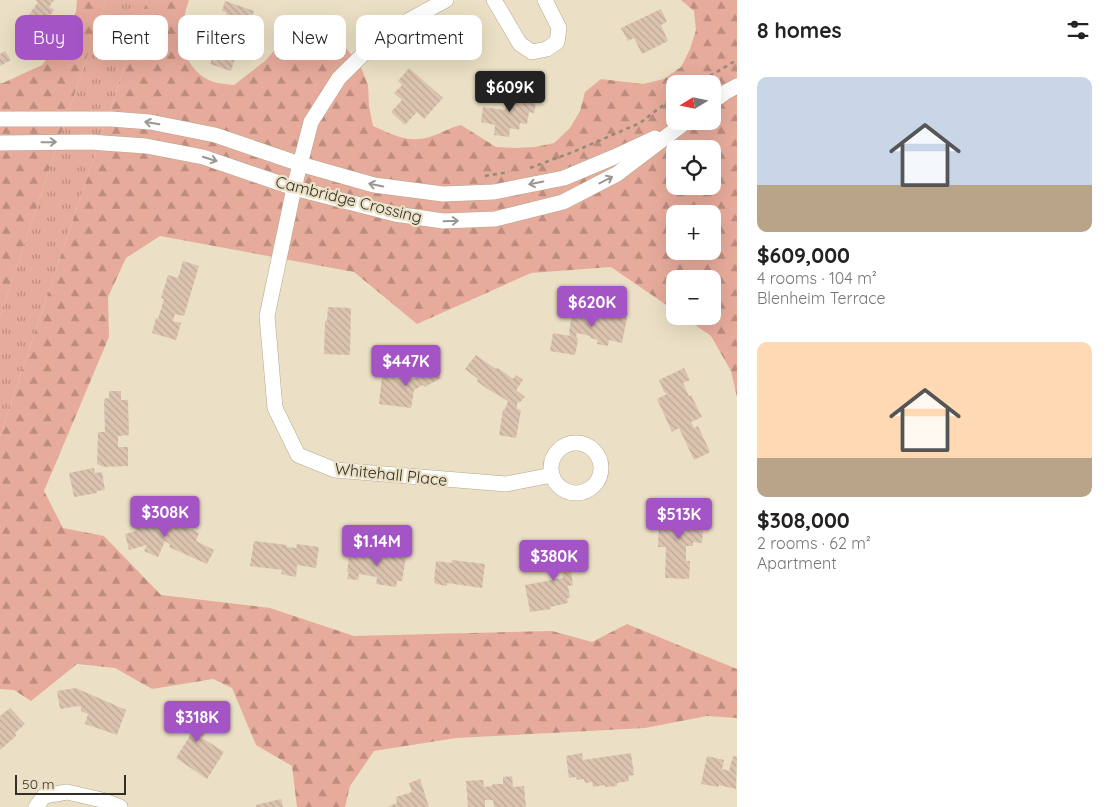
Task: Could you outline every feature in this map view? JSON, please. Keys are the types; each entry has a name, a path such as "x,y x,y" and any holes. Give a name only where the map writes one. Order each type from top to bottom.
{"street":[{"name":"Whitehall Place","path":"446,0 384,34 339,78 312,122 294,188 266,316 275,408 298,455 335,470 506,484 552,475"},
{"path":"494,0 520,44 532,52 547,49 557,42 558,28 545,0"},
{"path":"721,96 737,86"},
{"name":"Cambridge Crossing","path":"0,119 111,119 150,122 215,135 300,164 374,185 443,194 494,192 564,178 670,130"},
{"name":"Cambridge Crossing","path":"0,143 90,142 146,146 203,157 294,188 395,214 443,221 495,219 563,202 617,174 675,130"},
{"path":"36,807 44,796 67,792 84,802 102,800 120,807"}],"path":[{"path":"711,75 737,60"},
{"path":"527,169 573,152 640,123 666,103"},
{"path":"482,177 509,172"}],"green space":[{"path":"77,0 106,0 101,15 93,15 93,39 0,317 0,83 42,65 46,60 83,60 83,15 75,15"},
{"path":"106,0 147,0 142,15 101,15"},
{"path":"147,0 189,0 184,15 178,15 178,60 189,60 200,75 211,81 234,85 265,61 274,51 274,60 346,60 346,48 360,65 368,85 369,106 373,126 404,138 418,139 426,138 461,125 496,147 516,148 554,143 570,128 580,111 585,92 601,79 643,84 666,78 666,130 721,130 721,75 670,75 681,67 690,49 696,30 694,11 681,0 737,0 737,397 731,371 711,336 695,325 721,325 721,270 666,270 666,305 611,267 531,273 417,324 354,272 160,236 126,258 108,297 109,337 44,491 63,528 104,536 161,595 270,608 354,636 552,631 592,642 627,624 737,669 737,718 707,716 645,728 456,738 374,751 350,786 345,807 297,807 292,766 256,745 232,688 213,679 152,689 115,668 77,664 31,701 14,690 0,689 0,436 127,60 168,60 168,15 142,15"},
{"path":"93,39 93,60 127,60 0,436 0,317"}],"building":[{"path":"35,0 54,0 49,7 54,10 50,15 29,15 38,2"},
{"path":"225,1 254,11 253,15 228,15 222,11"},
{"path":"661,9 667,22 661,25 668,41 642,54 634,38 628,41 621,28"},
{"path":"5,51 11,60 0,66 0,54"},
{"path":"211,60 235,60 231,71 210,64"},
{"path":"409,68 443,98 424,119 417,112 405,125 391,112 402,100 394,93 402,85 398,81"},
{"path":"515,88 533,91 531,103 536,104 534,113 529,112 527,124 520,123 519,130 510,128 509,137 494,135 495,125 481,122 483,107 505,110 507,100 513,101"},
{"path":"183,261 199,266 184,316 175,314 173,321 181,323 176,340 152,333 164,299 161,298 168,275 178,278"},
{"path":"582,300 602,304 600,311 608,312 609,309 628,313 622,343 609,340 608,346 597,344 598,340 577,333 576,337 578,339 575,355 550,351 553,333 570,336 572,314 581,316"},
{"path":"328,307 351,308 350,355 324,354 325,321 327,321"},
{"path":"476,355 513,379 516,375 523,380 516,390 525,397 517,403 517,409 521,410 516,438 499,435 503,410 508,401 486,388 465,369"},
{"path":"432,362 441,378 425,387 423,385 414,390 411,408 379,404 382,376 413,379 418,377 415,372"},
{"path":"684,368 690,380 683,383 702,417 691,422 694,428 698,426 710,452 694,460 679,428 672,432 657,399 667,394 664,392 659,380"},
{"path":"109,391 121,391 121,400 128,400 129,435 118,436 118,447 128,447 128,466 104,467 97,464 98,432 105,432 104,399 109,398"},
{"path":"94,468 95,473 102,472 105,490 74,497 69,473"},
{"path":"147,507 150,520 166,527 169,520 199,533 196,541 214,550 207,564 169,547 170,544 165,541 158,557 144,551 147,545 129,550 125,534 136,531 131,511"},
{"path":"676,507 700,508 700,519 695,519 694,530 703,531 702,543 693,542 693,546 686,546 686,561 690,561 689,579 665,578 666,547 658,547 659,515 676,516"},
{"path":"571,540 576,570 571,571 573,585 568,586 570,598 567,598 568,603 550,607 551,609 530,612 525,585 563,578 562,572 560,573 555,543"},
{"path":"254,541 296,548 297,544 319,547 316,568 297,565 296,577 281,574 282,570 250,566"},
{"path":"350,550 406,557 402,581 397,581 396,587 376,584 377,577 359,574 358,580 347,579"},
{"path":"452,560 485,564 482,588 447,583 447,586 436,584 434,582 436,561 452,563"},
{"path":"76,688 126,710 117,735 85,724 88,714 81,711 81,707 60,709 57,691"},
{"path":"181,702 212,722 202,738 224,752 207,779 176,758 194,729 172,715"},
{"path":"10,708 25,724 15,733 16,736 0,750 0,716"},
{"path":"582,753 583,760 631,753 634,775 628,776 629,781 617,783 617,786 605,787 605,785 593,787 592,782 585,783 584,779 569,778 566,756"},
{"path":"707,756 724,760 722,769 729,771 733,756 737,757 736,789 719,785 718,787 701,784"},
{"path":"512,776 513,787 524,786 526,807 494,807 493,800 485,800 485,807 468,807 466,781 483,780 484,787 492,786 493,784 503,784 503,777"},
{"path":"420,779 429,807 387,807 397,803 396,797 412,792 409,783"},
{"path":"281,799 283,807 256,807 256,805"}]}
